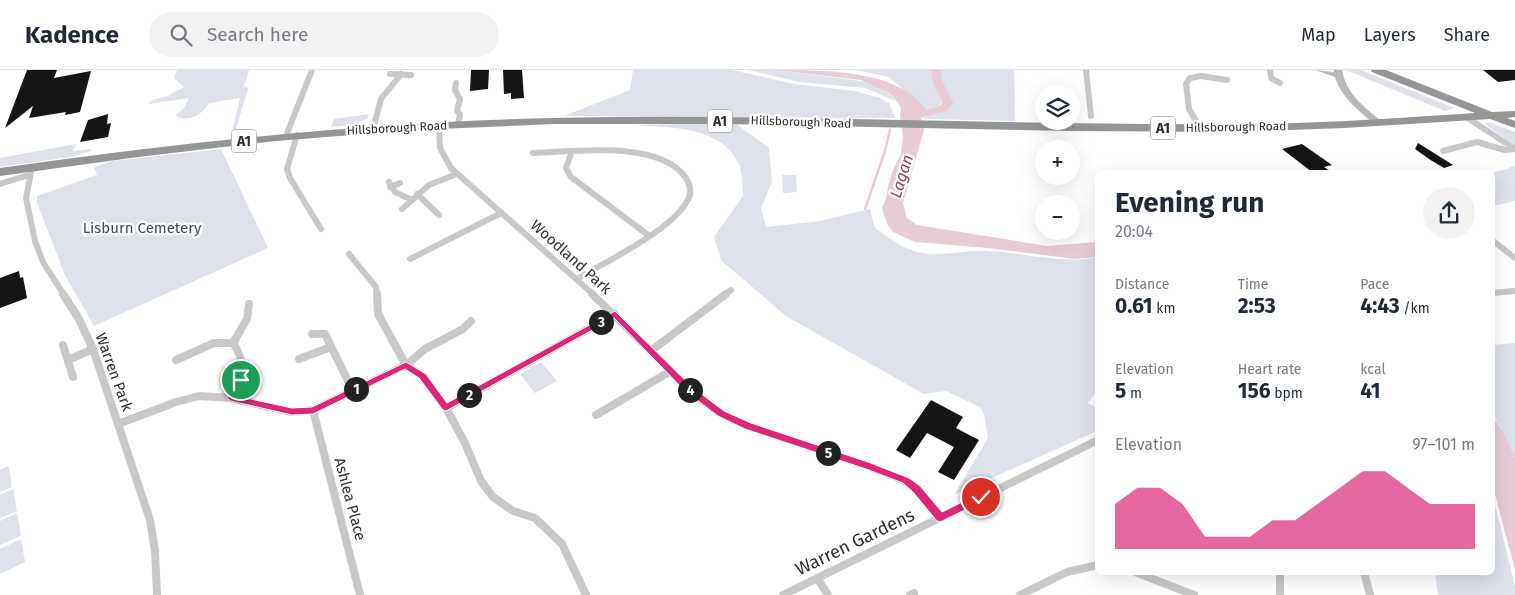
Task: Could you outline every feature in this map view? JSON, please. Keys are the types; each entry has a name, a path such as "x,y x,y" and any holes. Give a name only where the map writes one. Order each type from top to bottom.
{"highway":[{"path":"1376,70 1515,126"},
{"path":"1394,70 1515,118"},
{"name":"Hillsborough Road","path":"0,172 31,171 115,156 291,136 373,129 458,125 638,120 1200,128 1281,127 1515,114"}],"street":[{"path":"312,70 291,136 287,169 290,178 321,229"},
{"path":"1086,70 1091,116"},
{"path":"1270,70 1270,79 1280,83"},
{"path":"1319,70 1338,72 1347,94 1377,122"},
{"path":"390,74 411,75"},
{"path":"373,129 379,102 387,89 401,74"},
{"path":"1200,128 1189,109 1186,84 1190,78 1201,76 1227,80"},
{"path":"456,83 455,90 460,99 458,125"},
{"path":"1466,117 1515,149"},
{"name":"Woodland Park","path":"439,126 438,137 443,155 457,174 615,314 700,400 721,414 748,426 868,466 906,481 916,489 940,518"},
{"path":"1443,151 1478,142 1508,151 1515,149"},
{"path":"572,151 566,168 571,177 648,235"},
{"path":"533,152 631,151 646,153 672,163 684,174 690,185 688,201 672,220 577,279"},
{"path":"0,184 31,171"},
{"name":"Warren Park","path":"31,171 26,198 35,241 43,262 79,319 93,349 150,520 155,551 156,595"},
{"path":"402,209 429,185 457,174"},
{"path":"400,183 389,185 402,197 412,200"},
{"path":"418,194 439,215"},
{"path":"410,259 501,214"},
{"path":"1495,242 1515,258"},
{"path":"349,254 376,287 378,314 406,365 422,376 446,408 465,443 481,480 493,497 513,511 535,518 562,544 586,595"},
{"path":"652,350 731,290"},
{"path":"1495,293 1515,291"},
{"path":"233,342 247,319 249,304"},
{"path":"446,408 615,314"},
{"path":"118,424 153,410 198,396 212,395 231,398 292,412 313,410 406,365 425,349 471,322"},
{"path":"312,334 324,334 353,391"},
{"path":"176,360 214,343 233,342"},
{"path":"231,398 241,380 243,359 233,342"},
{"path":"63,345 73,378"},
{"path":"299,359 331,347"},
{"path":"68,360 93,349"},
{"path":"596,414 671,371"},
{"name":"Ashlea Place","path":"313,410 360,595"},
{"name":"Warren Gardens","path":"783,595 1095,441"},
{"path":"1020,595 1050,579 1084,566 1095,565"},
{"path":"1142,575 1194,595"},
{"path":"1280,575 1280,595"},
{"path":"1365,575 1370,595"},
{"path":"817,578 828,595"}],"green space":[{"path":"177,70 249,70 244,86 248,88 234,136 231,137 240,98 209,103 199,114 187,118 177,117 176,115 184,108 189,98 149,104 152,100 168,96 184,87 174,78"},
{"path":"633,70 732,70 794,84 855,91 880,98 889,103 895,118 564,116 630,90"},
{"path":"748,70 775,70 869,82 888,93 898,102 865,88 800,82"},
{"path":"855,70 932,70 931,77 942,100 940,105 926,110 889,77"},
{"path":"943,70 1014,70 1015,121 925,119 926,116 947,111 954,103 941,78"},
{"path":"1346,70 1361,70 1454,108 1445,111"},
{"path":"369,114 367,119 358,124 331,127 334,119"},
{"path":"1488,122 1515,132 1515,146 1485,124"},
{"path":"735,123 769,148 772,182 761,208 766,227 820,221 870,209 875,228 900,245 922,253 987,251 1070,260 1095,257 1095,394 1088,403 1095,407 1095,432 954,495 988,438 984,414 980,407 946,391 924,394 786,316 721,260 714,237 743,196 740,166 729,150 718,141 692,131 634,125"},
{"path":"76,144 73,151 91,149 91,151 71,157 0,167 0,158"},
{"name":"Lisburn Cemetery","path":"221,149 268,248 94,326 65,275 37,203 37,196 97,175 94,167 112,161"},
{"path":"1515,166 1515,201 1495,206 1495,172"},
{"path":"782,175 796,175 797,192 783,193"},
{"path":"1515,343 1515,457 1495,417 1495,345"},
{"path":"541,362 557,381 535,393 520,374"},
{"path":"9,466 12,487 0,492 0,470"},
{"path":"13,489 17,511 0,518 0,495"},
{"path":"1495,505 1515,586 1515,595 1438,595 1435,575 1495,575"},
{"path":"17,513 21,536 0,545 0,521"},
{"path":"21,539 25,562 0,574 0,549"}],"water":[{"name":"Lagan","path":"775,70 837,72 880,80 899,87 914,97 926,110 941,105 942,100 934,85 931,74 932,70 943,70 941,78 954,103 947,111 921,118 924,130 903,203 907,218 917,225 1047,246 1095,242 1095,257 1075,259 988,248 915,242 893,232 887,224 882,208 893,170 901,154 903,137 901,108 889,93 861,80"},
{"path":"1495,419 1515,457 1515,569 1495,494"}],"building":[{"path":"27,70 57,70 54,78 91,71 80,112 65,115 66,112 29,118 33,106 5,128"},
{"path":"471,70 489,70 488,89 470,91"},
{"path":"503,70 522,70 524,98 511,99 511,93 504,94"},
{"path":"1483,70 1515,70 1515,80 1498,82"},
{"path":"108,114 107,124 111,123 108,137 80,142 88,120"},
{"path":"1418,143 1453,165 1444,168 1429,159 1415,149"},
{"path":"1302,144 1332,165 1324,167 1329,170 1309,170 1282,149"},
{"path":"19,271 20,278 23,277 27,298 0,308 0,278"},
{"path":"931,400 963,417 956,428 979,440 954,480 938,472 954,447 927,433 910,458 896,450"}],"waterway":[{"path":"865,209 885,151 890,130"}],"route":[{"path":"241,380 231,398 292,412 322,407 406,365 422,376 446,408 615,314 700,400 721,414 748,426 868,466 906,481 916,489 940,518 981,497"}]}
